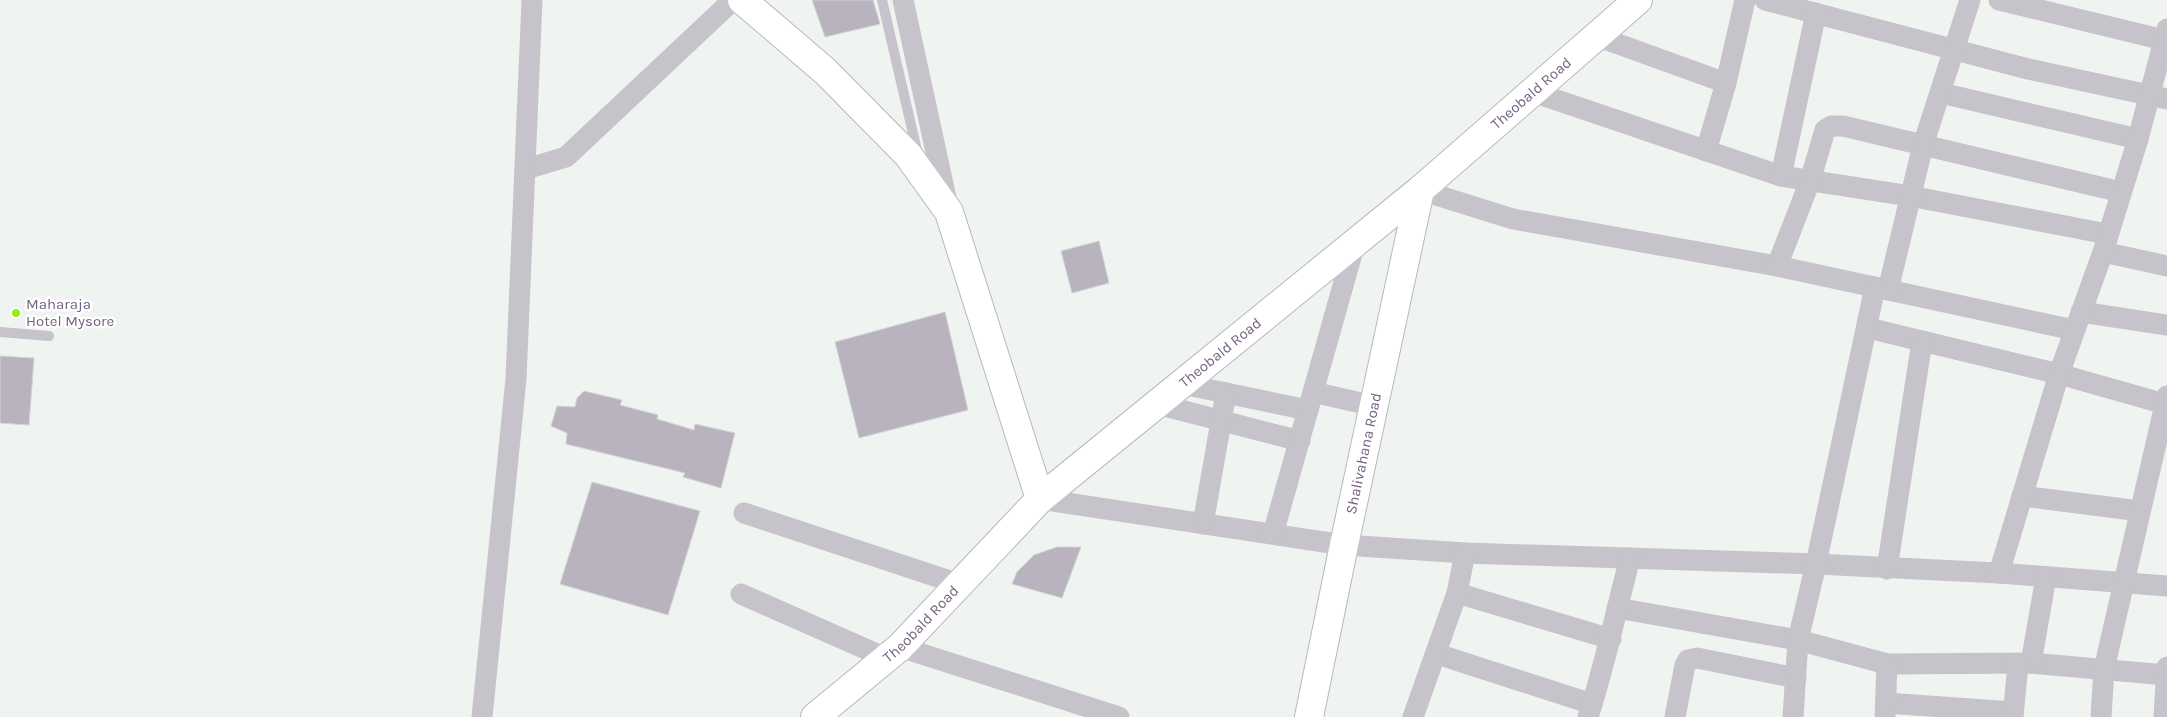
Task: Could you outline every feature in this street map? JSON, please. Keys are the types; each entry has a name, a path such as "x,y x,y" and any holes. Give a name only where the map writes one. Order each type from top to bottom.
{"street":[{"path":"482,717 516,379 532,0"},
{"path":"526,169 566,157 734,0"},
{"path":"742,0 825,71 908,155 949,212"},
{"path":"903,0 949,212 1040,499 1344,545 1466,553 1816,564 1887,569 2000,573 2167,586"},
{"name":"Theobald Road","path":"815,717 893,652 1040,499 1420,190 1638,0"},
{"path":"1706,151 1726,83 1745,0"},
{"path":"1765,0 2028,69 2158,96"},
{"path":"1793,717 1798,640 1868,328 1910,196 1923,145 1956,49 1970,0"},
{"path":"1999,0 2166,35 2158,96 2138,139 2105,243 2059,374 2000,573"},
{"path":"1781,176 1816,13"},
{"path":"1596,36 1726,83"},
{"path":"1532,92 1781,176 1910,196 2105,243 2167,266"},
{"path":"1941,93 2138,139"},
{"path":"1777,266 1810,181 1825,130 1832,126 1843,126 2121,192"},
{"path":"1420,190 1514,219 1777,266 1882,288 2077,321 2167,325"},
{"name":"Shalivahana Road","path":"1309,717 1420,190"},
{"path":"1273,534 1356,243"},
{"path":"1868,328 2166,400 2104,669 2101,717"},
{"path":"1887,569 1922,341"},
{"path":"1182,384 1226,393 1374,406"},
{"path":"1204,524 1226,393"},
{"path":"1157,404 1300,440"},
{"path":"2022,496 2140,511"},
{"path":"744,513 959,584"},
{"path":"1413,717 1437,654 1457,593 1466,553"},
{"path":"1437,654 1590,710 1611,639 1630,558"},
{"path":"1888,664 1886,710 2013,714 2046,577"},
{"path":"1457,593 1611,639"},
{"path":"740,594 893,652 1119,717"},
{"path":"1617,608 1798,640 1888,664 2025,664 2166,675"},
{"path":"1675,717 1685,665 1688,660 1697,658 1796,678"},
{"path":"2164,717 2167,667"}],"lane":[{"path":"882,0 923,176"},
{"path":"0,332 48,336"}],"building":[{"path":"812,0 873,0 880,24 825,37"},
{"path":"1099,241 1109,283 1072,293 1061,251"},
{"path":"945,312 968,410 859,438 835,342"},
{"path":"0,356 34,358 29,425 0,423"},
{"path":"584,391 622,400 620,405 658,415 657,419 694,430 695,424 735,433 721,488 683,477 685,473 566,444 567,433 551,426 557,406 575,407 577,398"},
{"path":"592,482 700,511 668,615 560,584"},
{"path":"1057,547 1081,547 1062,598 1012,584 1017,572 1034,555"}],"place":[{"name":"Maharaja Hotel Mysore","path":"16,313"}]}
